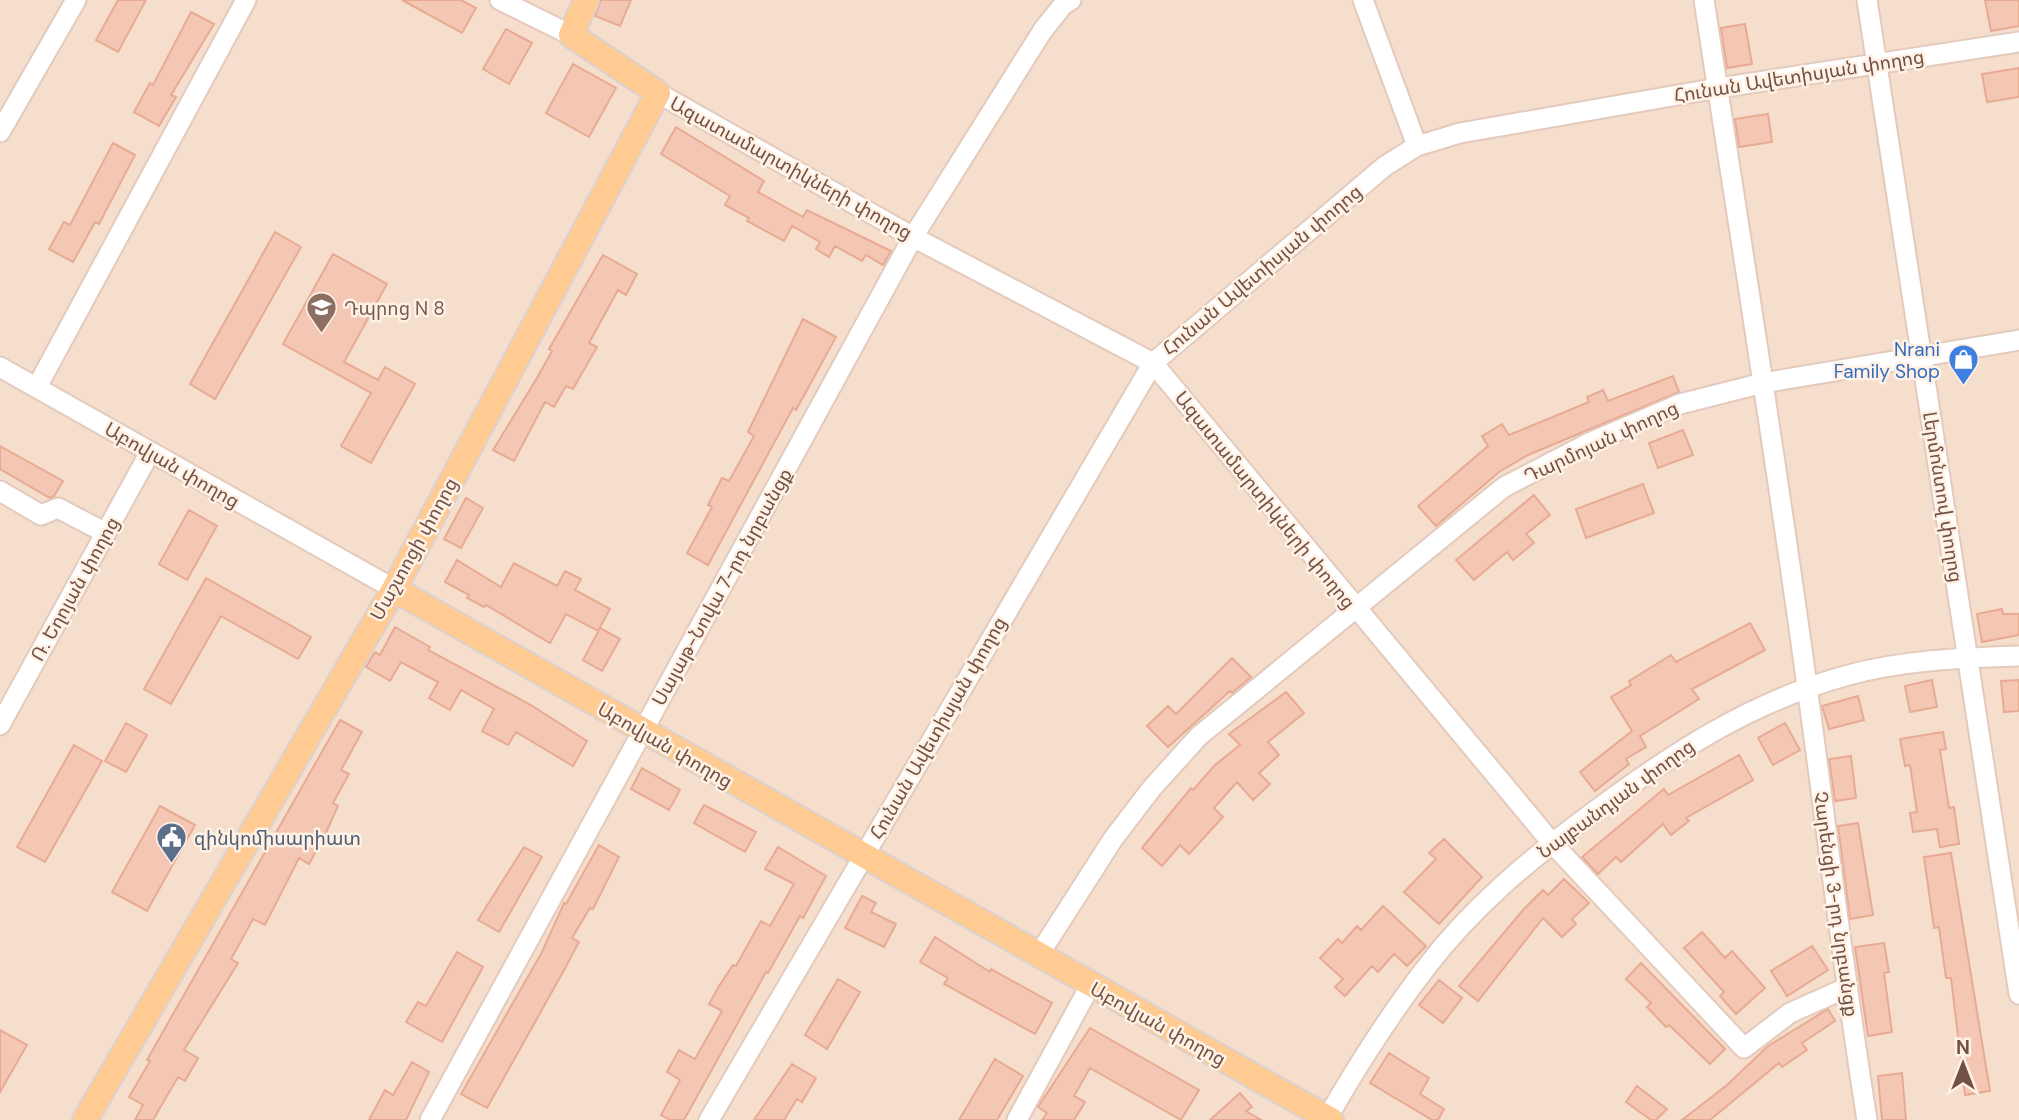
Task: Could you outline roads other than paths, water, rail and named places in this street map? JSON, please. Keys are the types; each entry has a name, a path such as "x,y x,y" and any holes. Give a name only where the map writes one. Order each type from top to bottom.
{"main road":[{"path":"586,0 571,35 658,93"},
{"name":"Մաշտոցի փողոց","path":"85,1120 394,589 658,93"},
{"name":"Աբովյան փողոց","path":"394,589 1328,1119"}],"street":[{"path":"0,132 76,0"},
{"path":"37,387 246,0"},
{"path":"500,0 571,35"},
{"name":"Սայաթ-Նովա 7-րդ նրբանցք","path":"430,1120 913,237 1043,30 1063,5 1071,0"},
{"path":"1363,0 1417,146"},
{"name":"Չարենցի 3-րդ նրբանցք","path":"1704,0 1763,383 1807,687 1846,988 1867,1120"},
{"name":"Լերմոնտով փողոց","path":"1867,0 2019,993"},
{"name":"Հունան Ավետիսյան փողոց","path":"709,1120 1153,363 1385,166 1417,146 1460,132 1718,88 2019,42"},
{"name":"Ազատամարտիկների փողոց","path":"658,93 913,237 1153,363 1552,843 1744,1048 1790,1013 1846,988"},
{"name":"Դարմոյան փողոց","path":"1038,956 1113,839 1160,779 1199,736 1504,487 1588,443 1680,404 1763,383 2019,340"},
{"name":"Աբովյան փողոց","path":"0,367 149,454 394,589"},
{"name":"Ռ. Եղոյան փողոց","path":"0,723 149,454"},
{"path":"0,491 41,514 58,508 106,533"},
{"name":"Նալբանդյան փողոց","path":"1328,1119 1367,1051 1426,968 1487,899 1552,843 1657,765 1735,717 1807,687 1849,675 1968,657 2019,656"},
{"path":"1017,1120 1090,986"}],"place":[{"name":"Դպրոց N 8","path":"321,335"},
{"name":"Nrani Family Shop","path":"1963,387"},
{"name":"զինկոմիսարիատ","path":"171,865"}]}
